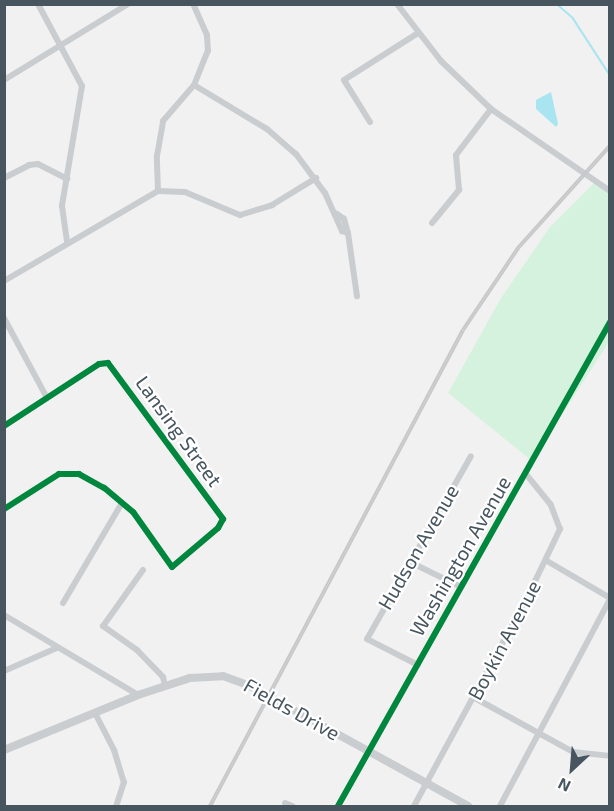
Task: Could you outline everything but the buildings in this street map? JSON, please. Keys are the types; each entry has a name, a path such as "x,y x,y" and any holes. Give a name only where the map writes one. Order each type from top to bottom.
{"street":[{"path":"38,4 82,86 62,206 67,243"},
{"path":"4,80 128,4"},
{"path":"158,191 160,128 172,107 194,86 207,58 208,42 193,4"},
{"path":"397,4 418,33 491,109 609,191"},
{"path":"370,122 344,80 418,33"},
{"path":"194,86 282,141 316,178 337,214 342,231 348,233 357,297"},
{"path":"432,224 459,190 456,155 491,109"},
{"path":"4,178 28,165 38,164 67,179"},
{"path":"4,281 158,191 185,192 240,215 272,205 316,178"},
{"path":"4,318 47,398 4,426"},
{"name":"Washington Avenue","path":"338,807 609,322"},
{"name":"Lansing Street","path":"47,398 99,364 108,363 223,519 218,528 172,567 133,512 122,503"},
{"name":"Hudson Avenue","path":"418,665 367,639 471,456"},
{"path":"4,509 51,478 67,473 91,480 122,503 63,603"},
{"name":"Boykin Avenue","path":"414,807 547,561 560,529 551,505 526,474"},
{"path":"500,807 609,599 547,561"},
{"path":"410,562 461,587"},
{"path":"143,570 103,626 137,650 163,677 165,686"},
{"path":"4,615 138,695"},
{"path":"4,671 57,648"},
{"name":"Fields Drive","path":"4,750 138,695 206,675 237,680 468,807"},
{"path":"473,697 573,752 609,756"},
{"path":"95,713 114,750 123,782 116,807"}],"green space":[{"path":"594,183 609,193 609,342 532,461 448,393 501,298 550,227"}],"water":[{"path":"551,92 558,124 556,127 536,109 536,100"}],"waterway":[{"path":"557,4 573,18 610,75"}],"railway":[{"path":"210,806 463,330 518,248 610,146"}],"cycle path":[{"path":"338,806 610,322"},
{"path":"4,426 99,364 108,363 223,519 218,528 172,567 133,512 104,488 79,474 59,474 4,509"}]}
